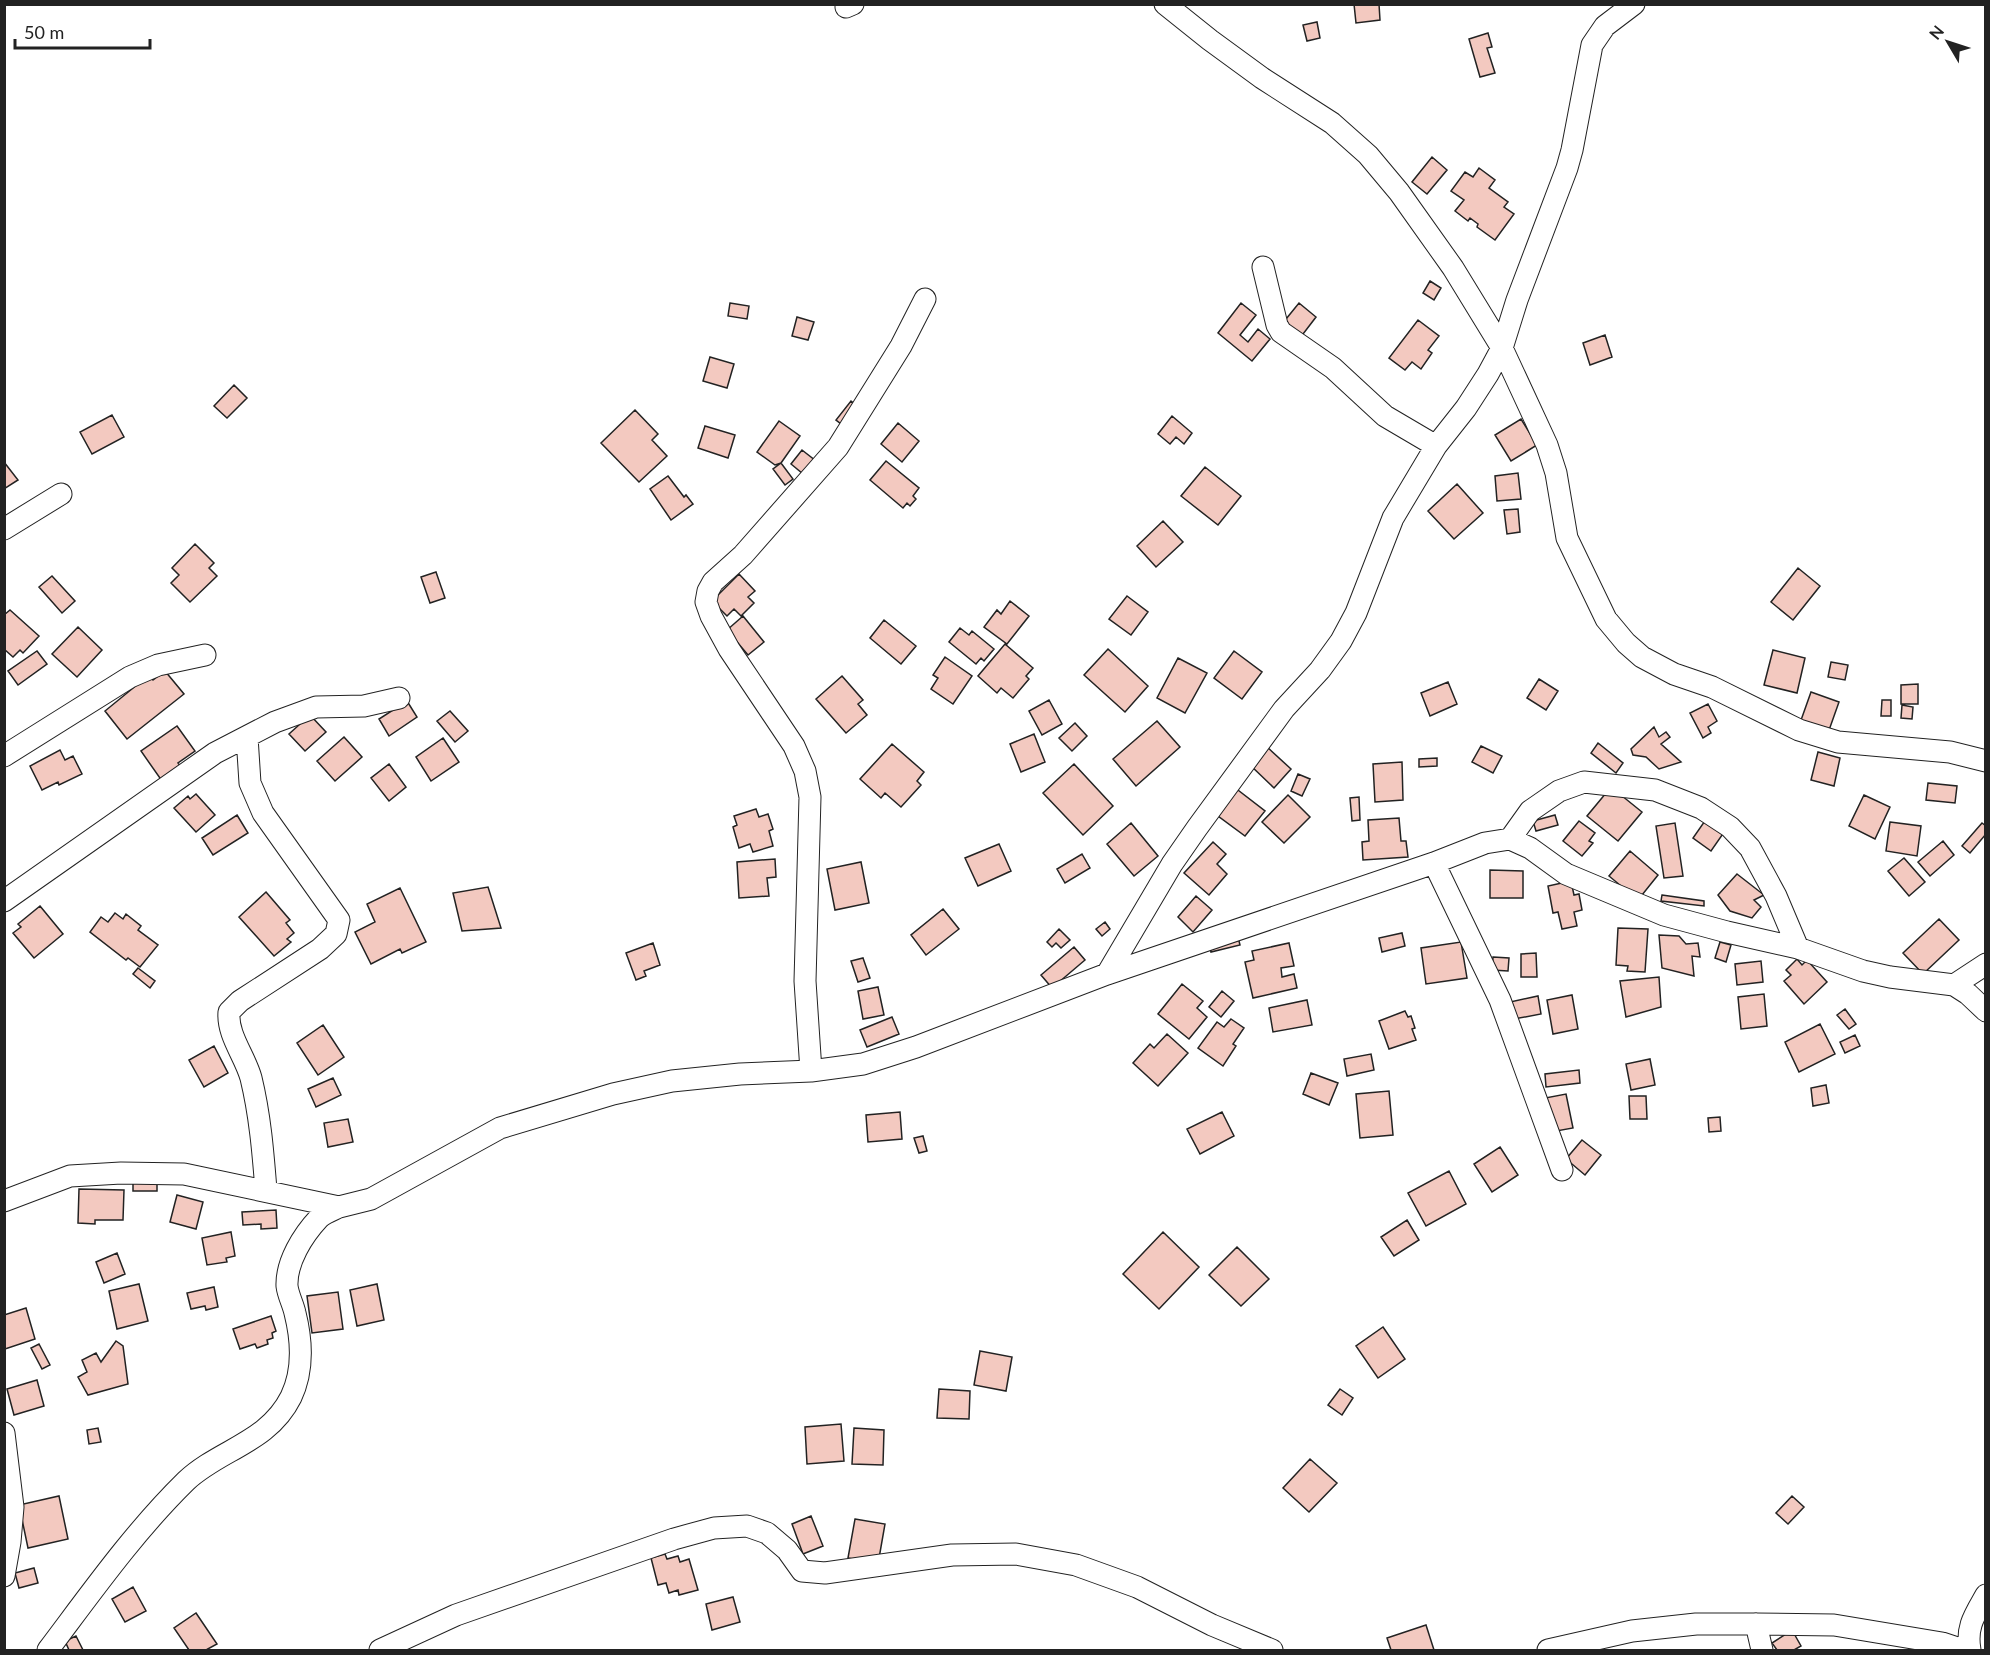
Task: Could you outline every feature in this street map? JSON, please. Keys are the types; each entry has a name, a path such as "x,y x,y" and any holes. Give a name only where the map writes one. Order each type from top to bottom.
{"street":[{"path":"1165,4 1263,78 1332,123 1368,156 1399,192 1452,268 1502,348 1547,445 1556,473 1568,538 1606,619 1626,643 1642,657 1674,674 1712,687 1799,730 1838,742 1950,752 1986,761"},
{"path":"1107,974 1197,828 1284,710 1320,670 1341,641 1356,613 1393,518 1436,446 1466,408 1488,374 1502,348 1517,300 1545,230 1572,150 1592,45 1605,26 1634,4"},
{"path":"1263,267 1281,332 1333,368 1385,416 1436,446"},
{"path":"811,1071 805,981 810,797 806,771 794,746 729,649 706,602 713,582 743,555 838,447 901,346 925,299"},
{"path":"4,529 61,494"},
{"path":"4,756 130,677 158,665 205,655"},
{"path":"4,902 215,753 275,722 316,707 364,706 399,698"},
{"path":"247,737 250,783 263,813 339,920 336,934 320,949 240,1001 229,1012 228,1022 250,1076 262,1136 266,1190"},
{"path":"1510,838 1530,812 1559,791 1584,782 1655,790 1701,808 1730,826 1750,848 1776,896 1798,948"},
{"path":"48,1650 145,1525 187,1480 210,1463 258,1435 277,1419 291,1397 299,1375 301,1349 287,1287 291,1259 321,1216 339,1207 371,1199 436,1161 500,1128 613,1094 672,1081 740,1074 811,1071 863,1064 916,1047 1192,944 1265,922 1485,843 1510,838 1530,848 1566,874 1665,915 1798,948 1863,971 1890,977 1954,985 1968,994 1986,1011"},
{"path":"1434,863 1500,1000 1562,1170"},
{"path":"1954,985 1986,964"},
{"path":"4,1201 70,1176 121,1173 184,1174 339,1207"},
{"path":"4,1433 13,1508 4,1576"},
{"path":"380,1650 456,1615 674,1539 714,1528 747,1526 767,1533 787,1550 802,1571 825,1573 963,1555 1016,1554 1076,1565 1137,1587 1212,1625 1272,1650"},
{"path":"1970,1650 1967,1633 1986,1595"},
{"path":"1548,1650 1632,1631 1696,1624 1834,1625 1942,1643 1963,1650"},
{"path":"1756,1624 1762,1650"}],"building":[{"path":"1354,4 1379,4 1380,20 1356,23"},
{"path":"1317,22 1320,38 1307,41 1303,25"},
{"path":"1488,33 1492,47 1487,48 1495,73 1480,77 1469,39"},
{"path":"1432,157 1447,170 1427,194 1412,182"},
{"path":"1479,168 1495,180 1489,188 1508,202 1504,207 1514,214 1495,240 1477,227 1478,224 1470,218 1468,221 1455,211 1464,200 1451,191 1465,172 1473,177"},
{"path":"1430,281 1441,288 1434,300 1423,293"},
{"path":"730,303 749,306 747,319 728,316"},
{"path":"1241,303 1256,315 1240,335 1248,342 1258,329 1270,339 1252,361 1218,333"},
{"path":"1299,303 1316,317 1300,338 1282,324"},
{"path":"797,317 814,322 808,340 792,336"},
{"path":"1418,320 1439,336 1428,350 1432,353 1421,369 1412,362 1405,370 1389,358"},
{"path":"1605,335 1612,357 1590,365 1583,343"},
{"path":"710,357 734,364 727,388 703,381"},
{"path":"234,385 247,398 227,418 214,406"},
{"path":"851,401 860,408 845,427 836,420"},
{"path":"635,410 658,434 652,440 667,456 639,482 601,443"},
{"path":"112,415 124,437 92,454 80,432"},
{"path":"1172,416 1192,433 1184,444 1176,437 1170,444 1158,434"},
{"path":"1521,419 1537,445 1511,461 1495,435"},
{"path":"779,421 800,436 781,463 775,465 757,452"},
{"path":"898,423 919,441 902,462 881,444"},
{"path":"705,426 735,435 728,458 698,448"},
{"path":"802,450 816,461 808,478 791,464"},
{"path":"886,461 919,488 913,496 916,499 910,506 907,503 903,508 870,480"},
{"path":"4,462 18,480 4,489"},
{"path":"781,463 793,479 785,485 773,469"},
{"path":"1205,467 1241,496 1218,525 1181,496"},
{"path":"1518,473 1521,499 1497,501 1495,476"},
{"path":"668,476 684,497 686,495 693,504 671,520 650,489"},
{"path":"1457,484 1483,513 1454,539 1428,511"},
{"path":"1518,509 1520,532 1507,534 1504,510"},
{"path":"1163,521 1183,542 1156,567 1137,546"},
{"path":"195,544 214,563 209,568 217,576 190,602 171,583 179,575 172,568"},
{"path":"1798,568 1820,586 1793,620 1771,602"},
{"path":"436,572 445,598 430,603 421,577"},
{"path":"739,574 755,591 748,597 754,603 741,616 734,609 727,616 712,601"},
{"path":"52,576 75,601 62,613 39,587"},
{"path":"1127,596 1148,612 1131,635 1109,619"},
{"path":"1010,601 1029,616 1007,644 984,627 997,610 1001,614"},
{"path":"10,610 39,636 23,653 20,650 13,657 4,649 4,615"},
{"path":"743,616 764,642 748,655 727,630"},
{"path":"884,620 916,646 901,664 870,638"},
{"path":"78,627 102,650 77,677 52,654"},
{"path":"960,628 969,635 972,631 994,649 984,661 981,658 976,664 949,642"},
{"path":"1005,644 1033,668 1026,676 1029,679 1013,698 1001,688 997,693 978,676"},
{"path":"1108,649 1148,686 1125,712 1084,675"},
{"path":"1773,650 1805,658 1797,693 1764,685"},
{"path":"37,651 47,664 18,685 8,671"},
{"path":"1234,651 1262,672 1242,699 1214,678"},
{"path":"945,657 972,676 953,704 931,689 938,678 933,675"},
{"path":"1178,658 1207,673 1185,713 1157,698"},
{"path":"1831,662 1848,665 1845,680 1828,677"},
{"path":"165,671 184,694 127,739 105,711 149,675 153,680"},
{"path":"842,676 863,700 858,704 867,715 846,733 816,699"},
{"path":"1539,679 1558,691 1546,710 1527,698"},
{"path":"1448,682 1457,704 1430,716 1421,693"},
{"path":"1918,684 1918,704 1901,704 1901,685"},
{"path":"1811,692 1839,702 1828,733 1800,723"},
{"path":"1049,700 1062,724 1042,735 1029,711"},
{"path":"1882,700 1891,700 1891,716 1881,716"},
{"path":"407,701 417,717 389,736 379,719"},
{"path":"1708,704 1717,721 1708,727 1711,733 1703,738 1690,713"},
{"path":"1902,705 1913,707 1912,719 1901,718"},
{"path":"450,711 468,731 455,742 437,721"},
{"path":"310,715 326,732 305,751 289,734"},
{"path":"1157,721 1180,747 1136,786 1113,759"},
{"path":"1075,723 1087,736 1072,751 1059,738"},
{"path":"177,726 195,751 178,763 181,767 162,781 141,751"},
{"path":"1654,727 1659,737 1666,732 1670,737 1661,744 1681,762 1659,769 1646,757 1633,755 1631,749"},
{"path":"1034,734 1045,762 1021,772 1010,744"},
{"path":"344,737 362,757 335,781 317,761"},
{"path":"443,738 459,762 431,781 416,757"},
{"path":"1598,743 1623,763 1616,773 1591,753"},
{"path":"892,744 924,772 917,781 921,785 901,807 885,793 881,798 860,779"},
{"path":"1266,746 1291,769 1274,788 1249,764"},
{"path":"1481,746 1502,756 1493,773 1472,762"},
{"path":"60,750 65,760 73,756 82,774 42,790 30,766"},
{"path":"1818,752 1840,758 1834,786 1811,780"},
{"path":"1437,758 1437,766 1419,767 1419,759"},
{"path":"1402,762 1403,800 1375,802 1373,764"},
{"path":"389,764 406,787 389,801 371,778"},
{"path":"1074,764 1113,806 1083,835 1043,793"},
{"path":"1298,774 1310,779 1302,796 1291,791"},
{"path":"1928,783 1957,786 1955,803 1926,800"},
{"path":"1234,787 1265,811 1245,836 1214,813"},
{"path":"1611,787 1642,812 1618,841 1587,816"},
{"path":"196,794 215,815 196,832 174,808 188,796 190,799"},
{"path":"1288,795 1310,817 1284,843 1262,822"},
{"path":"1864,795 1890,807 1875,839 1849,826"},
{"path":"1359,797 1360,820 1352,821 1350,798"},
{"path":"756,809 759,817 768,814 773,829 769,831 773,846 753,852 750,844 739,848 733,827 737,825 734,816"},
{"path":"237,815 248,833 213,855 202,838"},
{"path":"1555,815 1558,825 1536,831 1533,821"},
{"path":"1709,815 1727,828 1711,851 1693,838"},
{"path":"1399,818 1401,841 1406,841 1408,857 1363,860 1362,842 1369,841 1368,820"},
{"path":"1579,821 1595,833 1589,841 1593,843 1582,856 1563,841"},
{"path":"1890,822 1921,826 1917,856 1886,851"},
{"path":"1131,823 1158,856 1134,876 1107,844"},
{"path":"1675,823 1683,876 1664,878 1656,826"},
{"path":"1982,823 1986,826 1986,834 1970,853 1962,846"},
{"path":"1943,841 1954,855 1930,876 1918,862"},
{"path":"1213,842 1226,854 1217,864 1227,874 1209,895 1184,873"},
{"path":"999,844 1011,871 978,886 965,858"},
{"path":"1630,851 1658,875 1638,900 1609,876"},
{"path":"1082,854 1090,868 1065,883 1057,869"},
{"path":"1904,858 1925,882 1909,896 1888,871"},
{"path":"775,859 776,877 767,878 769,896 739,898 737,862"},
{"path":"861,862 869,903 835,910 827,869"},
{"path":"1490,870 1523,871 1523,898 1490,898"},
{"path":"1737,874 1764,895 1754,900 1761,907 1752,918 1730,911 1718,895"},
{"path":"1571,881 1574,895 1579,894 1582,910 1574,912 1577,926 1562,929 1558,912 1553,913 1548,886"},
{"path":"488,887 501,928 462,931 453,893"},
{"path":"400,888 426,942 402,953 400,949 371,964 355,932 375,922 367,904"},
{"path":"266,892 290,920 286,923 294,933 287,939 291,942 274,956 239,917"},
{"path":"1662,895 1704,901 1704,906 1661,901"},
{"path":"1196,896 1212,910 1193,932 1178,917"},
{"path":"40,906 63,934 34,958 13,933 21,927 18,924"},
{"path":"943,909 959,929 926,955 911,935"},
{"path":"115,913 123,919 126,914 141,926 138,930 158,945 140,967 128,958 126,960 90,932 101,917 108,922"},
{"path":"1939,919 1959,940 1923,974 1903,953"},
{"path":"1105,922 1110,929 1102,936 1096,929"},
{"path":"1618,928 1648,929 1645,972 1627,971 1628,966 1616,965"},
{"path":"1059,929 1070,940 1061,948 1056,943 1052,947 1047,942"},
{"path":"1402,933 1405,946 1382,952 1379,938"},
{"path":"1659,935 1679,936 1686,944 1698,943 1700,957 1692,956 1694,976 1662,968"},
{"path":"1238,937 1240,945 1211,952 1209,944"},
{"path":"1461,942 1467,978 1426,984 1421,948"},
{"path":"1720,942 1731,945 1726,962 1715,958"},
{"path":"653,943 660,965 644,971 646,976 636,980 626,953"},
{"path":"1289,943 1294,966 1281,968 1282,977 1294,974 1297,988 1253,998 1245,962 1254,960 1252,951"},
{"path":"1074,947 1085,960 1052,988 1041,975"},
{"path":"1536,953 1537,977 1521,977 1521,954"},
{"path":"1493,957 1509,958 1508,971 1492,970"},
{"path":"863,958 870,978 858,982 851,961"},
{"path":"1797,959 1802,965 1807,960 1827,982 1804,1004 1784,981 1791,975 1786,970"},
{"path":"1761,961 1763,982 1737,985 1735,964"},
{"path":"138,968 155,981 150,988 133,974"},
{"path":"1659,977 1661,1007 1626,1017 1620,981"},
{"path":"1182,984 1203,1001 1197,1008 1207,1017 1189,1039 1158,1014"},
{"path":"878,987 884,1015 863,1019 858,991"},
{"path":"1222,991 1234,1001 1221,1017 1209,1007"},
{"path":"1764,994 1767,1026 1741,1029 1738,997"},
{"path":"1572,995 1578,1029 1553,1034 1547,1000"},
{"path":"1538,996 1541,1014 1514,1019 1510,1002"},
{"path":"1307,1000 1312,1025 1273,1032 1269,1008"},
{"path":"1845,1009 1856,1024 1849,1029 1837,1015"},
{"path":"1405,1011 1408,1017 1411,1016 1416,1040 1389,1049 1379,1021"},
{"path":"892,1017 899,1034 867,1047 860,1030"},
{"path":"1231,1019 1244,1028 1233,1044 1236,1046 1223,1066 1198,1048 1217,1022 1224,1027"},
{"path":"1820,1024 1835,1054 1799,1072 1785,1042"},
{"path":"323,1025 344,1057 318,1075 297,1043"},
{"path":"1167,1034 1188,1053 1158,1086 1133,1063 1150,1044 1154,1048"},
{"path":"1855,1035 1860,1046 1845,1053 1840,1042"},
{"path":"214,1046 228,1073 204,1087 189,1060"},
{"path":"1371,1054 1374,1070 1347,1076 1344,1059"},
{"path":"1650,1059 1655,1085 1631,1090 1626,1064"},
{"path":"1579,1070 1580,1083 1546,1087 1545,1074"},
{"path":"1311,1073 1338,1083 1329,1105 1303,1094"},
{"path":"333,1078 341,1095 316,1107 308,1089"},
{"path":"1826,1085 1829,1103 1813,1106 1811,1088"},
{"path":"1389,1091 1393,1135 1360,1138 1356,1094"},
{"path":"1566,1094 1573,1128 1551,1132 1545,1098"},
{"path":"1629,1096 1646,1096 1647,1119 1630,1119"},
{"path":"900,1112 902,1139 868,1142 866,1115"},
{"path":"1222,1112 1234,1136 1200,1154 1187,1129"},
{"path":"1720,1117 1721,1131 1709,1132 1708,1118"},
{"path":"348,1119 353,1142 328,1147 324,1123"},
{"path":"923,1136 927,1151 919,1153 914,1138"},
{"path":"1582,1140 1601,1155 1585,1175 1566,1159"},
{"path":"1500,1147 1518,1175 1492,1192 1474,1164"},
{"path":"1449,1171 1466,1204 1426,1226 1408,1193"},
{"path":"133,1181 157,1181 157,1191 133,1191"},
{"path":"79,1189 124,1190 123,1220 95,1220 95,1224 78,1223"},
{"path":"177,1195 203,1202 196,1229 170,1222"},
{"path":"276,1210 277,1228 261,1229 261,1224 243,1225 242,1212"},
{"path":"1407,1220 1419,1240 1394,1256 1381,1237"},
{"path":"231,1232 235,1256 226,1258 227,1262 207,1265 202,1238"},
{"path":"1163,1232 1199,1267 1159,1309 1123,1274"},
{"path":"1237,1247 1269,1279 1241,1306 1209,1275"},
{"path":"117,1253 125,1274 104,1283 96,1262"},
{"path":"139,1284 148,1321 117,1329 109,1291"},
{"path":"377,1284 384,1320 357,1326 350,1290"},
{"path":"214,1287 218,1307 206,1310 205,1306 191,1309 187,1293"},
{"path":"338,1292 343,1329 312,1333 307,1296"},
{"path":"26,1308 35,1339 5,1349 4,1315"},
{"path":"271,1316 276,1331 272,1333 273,1338 267,1340 268,1344 257,1348 255,1344 240,1349 233,1329"},
{"path":"1383,1327 1405,1359 1378,1378 1356,1346"},
{"path":"116,1341 123,1346 128,1384 88,1395 78,1377 87,1372 82,1360 96,1353 101,1362"},
{"path":"39,1344 50,1365 42,1369 31,1348"},
{"path":"980,1351 1012,1357 1006,1391 974,1385"},
{"path":"37,1380 44,1406 14,1415 7,1389"},
{"path":"939,1389 970,1391 969,1419 937,1418"},
{"path":"1340,1389 1353,1398 1342,1415 1328,1405"},
{"path":"841,1424 844,1461 807,1464 805,1427"},
{"path":"98,1428 101,1442 89,1444 87,1430"},
{"path":"854,1428 884,1430 883,1465 852,1464"},
{"path":"1310,1459 1337,1483 1309,1512 1283,1488"},
{"path":"59,1496 68,1539 28,1548 19,1505"},
{"path":"1792,1496 1804,1507 1788,1524 1776,1513"},
{"path":"811,1516 823,1546 803,1554 792,1524"},
{"path":"855,1519 885,1524 878,1564 848,1558"},
{"path":"665,1554 667,1559 678,1556 680,1562 689,1559 698,1590 679,1595 678,1590 669,1593 666,1583 658,1585 651,1558"},
{"path":"34,1568 38,1583 19,1588 15,1573"},
{"path":"133,1587 146,1611 125,1622 112,1599"},
{"path":"733,1597 740,1622 712,1630 706,1604"},
{"path":"196,1613 217,1644 206,1650 189,1650 174,1628"},
{"path":"1426,1625 1434,1650 1391,1650 1387,1638"},
{"path":"1792,1630 1801,1646 1794,1650 1777,1650 1772,1643"},
{"path":"76,1636 83,1650 69,1650 65,1641"}]}
